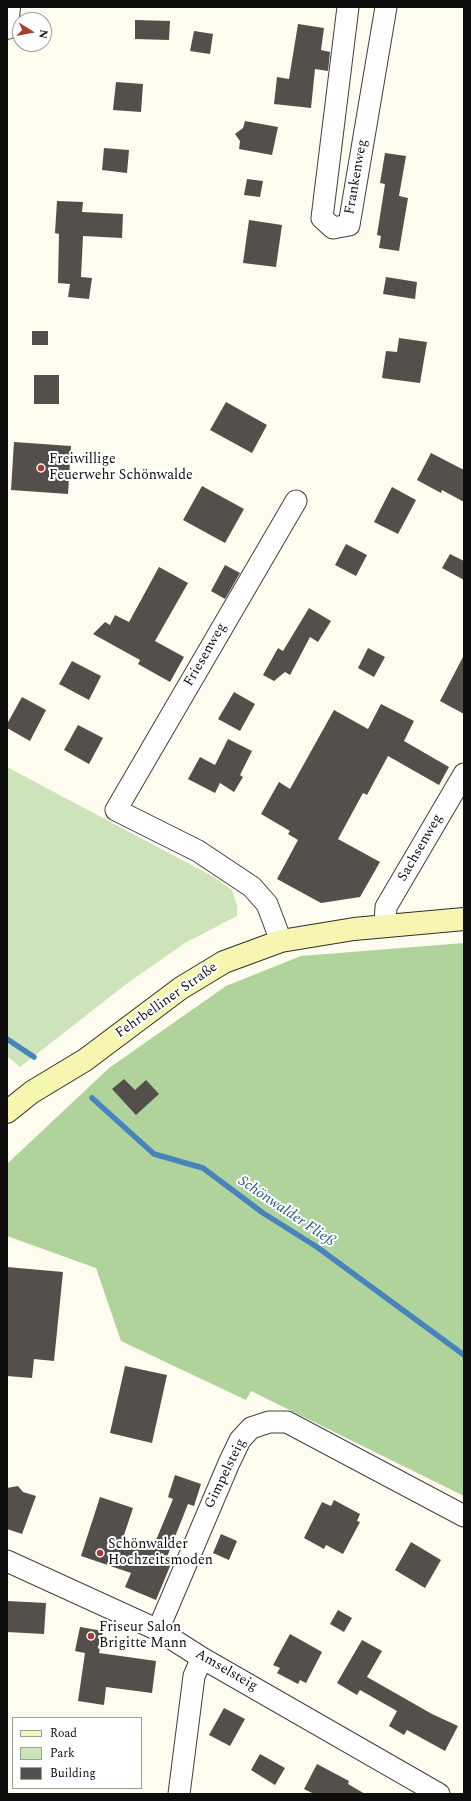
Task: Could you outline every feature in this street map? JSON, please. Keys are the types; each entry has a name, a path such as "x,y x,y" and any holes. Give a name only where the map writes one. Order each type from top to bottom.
{"main road":[{"name":"Fehrbelliner Straße","path":"7,1112 32,1092 85,1060 181,988 224,962 282,941 385,925 464,919"}],"street":[{"path":"7,28 9,7"},
{"name":"Frankenweg","path":"348,7 322,218 334,228 349,225 386,7"},
{"name":"Friesenweg","path":"282,941 267,904 252,887 198,851 116,810 296,501"},
{"name":"Sachsenweg","path":"385,925 386,907 464,774"},
{"name":"Gimpelsteig","path":"158,1630 229,1463 240,1440 251,1428 269,1422 287,1422 464,1516"},
{"name":"Amselsteig","path":"7,1561 158,1630 202,1658 440,1794"},
{"path":"179,1794 194,1676 202,1658"}],"green space":[{"path":"7,767 212,876 232,890 237,905 237,916 185,943 129,982 20,1067 7,1056"},
{"path":"464,943 464,1496 251,1391 246,1400 121,1341 96,1268 7,1236 7,1164 109,1068 226,986 301,956"}],"building":[{"path":"135,20 170,21 169,40 135,39"},
{"path":"298,24 324,28 321,50 330,52 328,71 315,69 311,108 274,104 277,77 289,79"},
{"path":"194,31 213,34 210,54 190,51"},
{"path":"116,82 143,84 141,112 113,110"},
{"path":"245,121 278,127 272,155 239,149 240,141 235,134 243,128"},
{"path":"104,148 129,150 127,173 102,170"},
{"path":"385,153 406,156 399,196 408,198 399,251 379,248 381,236 377,235 385,184 380,183"},
{"path":"247,179 263,181 260,197 244,195"},
{"path":"57,201 83,202 82,212 123,214 122,238 83,236 81,277 92,278 89,299 68,297 70,284 58,283 59,234 55,233"},
{"path":"249,220 282,225 276,267 243,263"},
{"path":"386,277 417,282 415,299 383,294"},
{"path":"32,331 48,331 48,345 32,345"},
{"path":"399,338 427,342 420,383 382,378 386,351 397,352"},
{"path":"34,375 59,375 59,404 34,404"},
{"path":"226,402 267,425 252,453 210,430"},
{"name":"Freiwillige Feuerwehr Schönwalde","path":"14,442 71,446 68,494 11,490"},
{"path":"431,453 464,470 464,502 442,490 441,493 417,480"},
{"path":"202,486 244,509 225,543 183,520"},
{"path":"392,487 416,500 398,534 374,522"},
{"path":"346,544 367,555 356,576 335,565"},
{"path":"450,554 464,561 464,580 442,568"},
{"path":"225,565 240,573 225,599 211,591"},
{"path":"159,567 188,583 155,641 184,657 170,682 138,664 140,660 93,634 105,622 110,625 115,615 129,622"},
{"path":"309,608 331,621 318,642 310,637 290,675 285,672 274,681 263,675 278,648 283,651"},
{"path":"368,648 385,657 374,677 358,668"},
{"path":"464,655 464,714 440,701"},
{"path":"72,661 101,676 89,700 59,684"},
{"path":"234,692 255,704 240,731 218,719"},
{"path":"22,697 46,710 30,741 7,728 7,724"},
{"path":"381,704 414,721 404,741 449,767 439,785 388,756 367,795 363,793 338,839 380,862 360,897 321,903 277,879 298,840 288,834 290,831 261,814 279,782 290,789 334,710 368,729"},
{"path":"78,725 103,738 89,764 64,750"},
{"path":"228,739 252,751 240,775 243,777 234,792 220,783 215,793 188,779 200,757 215,765"},
{"path":"124,1079 135,1090 146,1080 159,1094 136,1115 112,1089"},
{"path":"7,1267 63,1272 54,1361 34,1359 32,1378 7,1376"},
{"path":"125,1366 167,1375 152,1443 110,1433"},
{"path":"175,1475 201,1484 194,1506 188,1504 167,1557 173,1559 156,1600 125,1587 131,1573 81,1556 100,1497 133,1508 123,1538 152,1550 173,1499 168,1497"},
{"path":"18,1486 23,1492 36,1496 22,1534 7,1529 7,1488"},
{"path":"334,1500 360,1514 357,1521 360,1522 343,1554 326,1545 324,1549 304,1538 322,1502 331,1506"},
{"path":"221,1534 237,1541 229,1560 213,1553"},
{"path":"411,1542 441,1560 425,1588 395,1570"},
{"path":"7,1601 46,1603 44,1634 7,1632"},
{"path":"338,1610 352,1618 344,1632 330,1624"},
{"path":"80,1627 103,1631 99,1653 156,1661 152,1693 106,1687 104,1705 78,1701 85,1653 75,1651"},
{"path":"290,1634 322,1652 306,1683 300,1680 298,1684 277,1673 280,1668 273,1665"},
{"path":"362,1640 382,1651 367,1677 432,1714 458,1726 445,1751 407,1730 404,1735 389,1726 397,1711 360,1690 357,1695 337,1683"},
{"path":"224,1708 245,1719 230,1746 209,1735"},
{"path":"260,1754 285,1768 275,1785 251,1770"},
{"path":"317,1764 349,1781 348,1784 365,1794 314,1794 304,1789"}],"waterway":[{"name":"Schönwalder Fließ","path":"7,1039 34,1057"},
{"name":"Schönwalder Fließ","path":"92,1098 154,1154 203,1168 263,1213 317,1247 464,1355"}],"place":[{"name":"Freiwillige Feuerwehr Schönwalde","path":"41,468"},
{"name":"Schönwalder Hochzeitsmoden","path":"100,1553"},
{"name":"Friseur Salon Brigitte Mann","path":"91,1636"}]}
